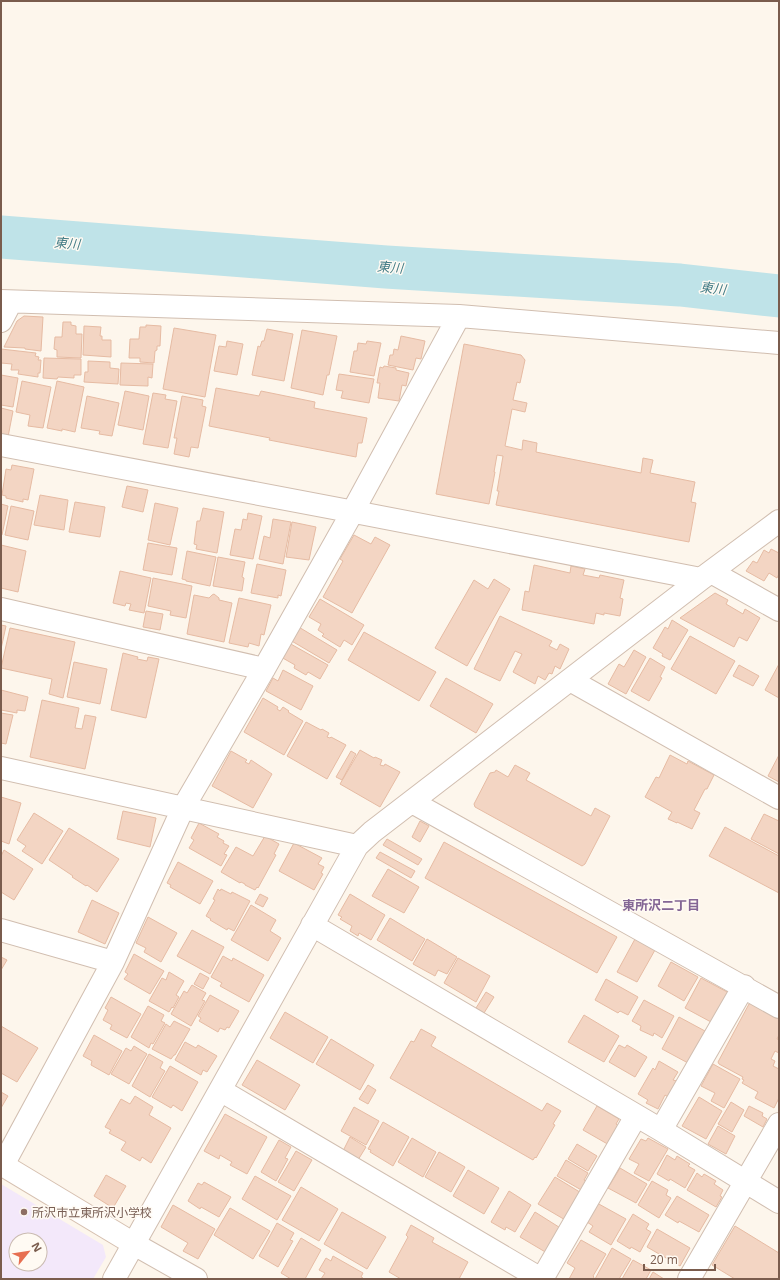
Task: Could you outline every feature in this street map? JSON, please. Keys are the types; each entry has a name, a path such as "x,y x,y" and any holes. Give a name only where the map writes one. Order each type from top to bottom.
{"street":[{"path":"1,321 6,301 459,316 779,342"},
{"path":"196,1279 134,1244 2,1165 113,962 183,808 264,669 353,511 459,316"},
{"path":"1,445 706,576 779,610"},
{"path":"114,1279 357,846 372,832 779,521"},
{"path":"1,609 264,669"},
{"path":"570,680 779,798"},
{"path":"1,768 357,846"},
{"path":"412,802 744,986 779,1007"},
{"path":"312,925 661,1130 779,1202"},
{"path":"1,930 113,962"},
{"path":"661,1130 744,986"},
{"path":"220,1090 542,1279 636,1116"},
{"path":"689,1279 779,1124"}],"shaded area":[{"name":"所沢市立東所沢小学校","path":"1,1184 103,1245 106,1257 93,1279 1,1279"}],"building":[{"path":"24,316 43,317 41,351 25,348 4,347 17,321"},
{"path":"63,322 71,322 71,325 76,326 76,334 82,334 81,358 57,357 57,350 54,349 55,337 62,337"},
{"path":"146,325 161,326 160,346 157,346 157,350 155,351 154,363 140,362 140,358 129,358 130,339 139,339 140,327 146,327"},
{"path":"84,326 101,327 100,336 102,336 102,340 111,340 111,357 83,355"},
{"path":"174,328 216,335 205,397 163,389"},
{"path":"267,329 293,334 284,381 252,375 258,346 260,347 262,341 264,341"},
{"path":"302,330 337,336 329,375 327,375 323,395 291,388"},
{"path":"401,336 425,341 421,359 416,358 413,370 388,365 390,355 393,355 394,349 398,350"},
{"path":"227,341 243,344 237,375 214,371 219,346 226,347"},
{"path":"367,341 381,343 374,376 350,372 354,351 357,351 358,343 366,344"},
{"path":"464,344 521,355 525,360 520,383 517,382 513,400 527,403 525,412 512,409 505,446 522,450 523,440 537,443 536,452 641,473 643,458 653,460 650,473 695,482 691,502 696,503 689,542 496,505 503,456 497,455 489,504 436,494"},
{"path":"1,349 36,353 35,356 39,357 38,360 41,360 40,373 38,373 38,377 18,374 19,370 11,370 12,364 1,363"},
{"path":"44,358 81,359 81,375 74,375 74,378 43,378"},
{"path":"88,361 110,362 110,368 119,369 118,384 84,382 85,372 88,372"},
{"path":"121,363 153,364 152,378 148,377 148,386 120,385"},
{"path":"384,366 396,368 396,370 409,373 406,386 402,385 399,401 378,398 380,383 377,383 380,367 383,368"},
{"path":"339,374 374,379 369,403 341,398 343,391 336,390"},
{"path":"1,375 18,378 13,407 1,405"},
{"path":"22,381 51,387 43,428 28,426 30,415 16,412"},
{"path":"57,381 84,387 75,432 47,428"},
{"path":"216,388 259,396 261,391 315,402 314,408 367,418 362,443 358,443 356,457 269,440 270,438 209,426"},
{"path":"125,391 149,396 143,430 118,425"},
{"path":"153,393 166,395 165,399 177,401 168,448 143,444"},
{"path":"87,396 119,403 112,436 99,434 100,431 81,428"},
{"path":"182,396 203,400 202,406 206,407 198,448 191,447 189,457 174,454 177,438 174,438"},
{"path":"1,408 13,411 8,437 1,436"},
{"path":"12,465 34,469 28,500 23,499 23,502 6,498 6,496 2,495 6,469 11,470"},
{"path":"127,486 148,490 143,512 122,507"},
{"path":"40,495 68,500 64,530 34,525"},
{"path":"75,502 105,507 100,537 69,532"},
{"path":"155,503 178,508 170,545 148,540"},
{"path":"1,504 8,506 2,535 1,535"},
{"path":"11,506 34,511 28,540 5,535"},
{"path":"203,508 224,512 217,553 196,549 197,545 194,544 197,521 200,521"},
{"path":"248,513 262,516 253,559 230,555 235,529 241,530 243,519 247,520"},
{"path":"273,519 291,522 283,564 259,559 264,536 270,538"},
{"path":"292,522 316,527 309,560 286,557"},
{"path":"354,535 371,544 375,537 390,545 352,613 323,597 343,561 340,559"},
{"path":"148,543 177,548 172,575 143,570"},
{"path":"1,545 26,551 18,592 1,588"},
{"path":"771,549 779,553 779,574 777,578 769,573 764,581 746,571 753,561 757,563 764,550 769,553"},
{"path":"187,551 216,557 210,586 182,579"},
{"path":"218,557 245,562 242,577 244,578 242,591 213,586"},
{"path":"257,564 286,570 281,596 278,595 278,598 251,593"},
{"path":"534,565 570,573 571,566 585,569 583,575 599,578 600,575 624,580 620,598 623,599 620,616 596,613 594,624 522,610 525,591 529,592"},
{"path":"120,571 151,578 144,613 129,610 131,604 126,603 125,606 113,603"},
{"path":"153,578 192,586 186,618 170,615 171,611 148,606"},
{"path":"494,579 510,589 467,666 435,648 474,580 488,589"},
{"path":"715,593 728,600 726,604 743,614 745,609 760,618 747,641 739,637 734,647 680,618"},
{"path":"214,594 219,598 219,600 232,603 224,642 187,634 194,595 209,598"},
{"path":"239,598 271,605 264,635 261,634 259,646 249,643 248,647 229,643"},
{"path":"320,599 364,625 352,645 344,640 340,647 322,636 324,634 318,630 321,624 309,617"},
{"path":"146,611 163,614 160,630 143,627"},
{"path":"500,616 552,641 549,646 557,650 560,644 569,649 560,669 555,666 552,674 549,673 545,680 538,676 535,684 513,672 522,654 515,651 500,681 474,669"},
{"path":"672,620 688,630 670,660 662,656 663,654 653,648 665,627 668,629"},
{"path":"1,625 6,626 1,649"},
{"path":"297,626 337,650 329,663 290,640"},
{"path":"10,628 75,642 63,698 49,694 52,679 1,668"},
{"path":"364,632 436,672 419,701 348,660"},
{"path":"690,636 735,661 716,694 671,669"},
{"path":"289,643 328,665 320,679 308,672 306,675 294,668 295,665 281,657"},
{"path":"634,650 646,657 626,694 608,684 619,664 624,667"},
{"path":"123,653 138,657 137,659 147,661 148,657 159,659 146,718 111,710"},
{"path":"650,658 665,667 660,677 662,678 649,701 631,691"},
{"path":"74,662 107,669 100,704 67,697"},
{"path":"779,664 779,698 765,690"},
{"path":"739,665 759,676 753,686 733,676"},
{"path":"283,670 313,686 301,710 266,691 273,678 278,681"},
{"path":"446,678 493,704 476,733 430,706"},
{"path":"1,690 28,697 25,711 17,710 17,713 1,710"},
{"path":"263,698 278,707 277,709 280,711 283,707 289,711 288,712 303,721 284,755 244,732"},
{"path":"42,700 79,708 75,728 82,729 85,715 96,717 85,769 30,757"},
{"path":"1,713 13,715 6,744 1,743"},
{"path":"306,722 329,733 327,737 331,737 346,745 327,779 287,756"},
{"path":"360,750 374,758 375,757 382,760 380,765 384,766 385,764 400,772 380,807 340,784"},
{"path":"231,751 247,760 245,762 249,764 251,760 272,774 253,808 212,786"},
{"path":"351,751 356,754 342,780 336,777"},
{"path":"670,755 687,764 688,761 714,775 694,810 700,813 692,829 668,819 672,812 645,797 656,777 659,778"},
{"path":"779,755 779,782 768,776"},
{"path":"515,765 530,773 526,780 591,816 595,808 610,816 585,864 582,866 475,807 474,804 490,773 495,772 496,770 508,777"},
{"path":"1,797 21,803 9,844 1,841"},
{"path":"123,811 156,818 150,847 117,839"},
{"path":"34,813 63,831 42,864 22,851 26,846 17,840"},
{"path":"764,814 779,821 779,854 751,839"},
{"path":"420,821 429,826 420,842 412,837"},
{"path":"199,823 219,834 217,837 229,846 224,854 227,855 221,866 189,848 194,840 191,838"},
{"path":"725,827 779,856 779,893 709,856"},
{"path":"69,828 119,859 97,892 72,877 73,876 49,860"},
{"path":"265,836 279,844 274,854 276,855 258,888 257,887 255,890 221,872 236,847 253,856"},
{"path":"387,839 422,859 418,865 383,845"},
{"path":"444,842 617,937 597,973 425,878"},
{"path":"294,843 322,858 318,864 324,867 321,873 323,874 314,890 279,871"},
{"path":"4,850 33,869 14,900 1,892 1,856"},
{"path":"380,852 415,871 411,878 376,858"},
{"path":"178,862 213,881 200,904 170,887 171,885 167,883"},
{"path":"388,869 419,887 404,913 372,896"},
{"path":"218,889 231,894 232,892 250,901 234,931 228,928 227,930 206,916 215,900 213,899"},
{"path":"260,894 268,898 263,907 255,903"},
{"path":"350,894 385,915 371,940 359,933 358,936 350,931 352,926 340,919 342,917 338,915"},
{"path":"92,900 119,913 105,944 78,932"},
{"path":"251,905 276,920 270,931 281,938 268,961 231,940"},
{"path":"148,917 177,933 161,962 144,952 146,948 136,943"},
{"path":"390,918 425,939 412,961 377,940"},
{"path":"192,930 224,947 210,974 177,956"},
{"path":"427,939 457,957 447,974 438,970 435,976 413,964"},
{"path":"635,939 655,950 637,982 617,972"},
{"path":"134,954 164,971 150,994 124,979 128,974 125,972"},
{"path":"223,956 232,961 233,958 264,975 249,1002 220,986 222,983 211,977"},
{"path":"1,957 7,960 1,970"},
{"path":"458,958 490,976 476,1002 444,983"},
{"path":"671,962 698,977 684,1001 658,986"},
{"path":"169,972 184,981 176,995 179,997 169,1012 149,1001 162,978 166,980"},
{"path":"200,973 209,978 203,989 194,984"},
{"path":"701,978 729,993 711,1022 685,1008"},
{"path":"606,979 638,997 628,1015 620,1011 618,1013 595,1000"},
{"path":"192,985 206,993 202,1000 205,1001 191,1026 171,1014 184,991 187,993"},
{"path":"486,992 494,997 484,1013 476,1008"},
{"path":"210,995 239,1011 229,1028 227,1027 225,1030 220,1028 218,1032 199,1021 201,1018 198,1016"},
{"path":"111,997 141,1014 127,1038 110,1029 112,1025 103,1020 108,1010 105,1008"},
{"path":"644,1000 674,1016 662,1038 654,1033 653,1036 640,1030 641,1026 632,1021"},
{"path":"752,1003 779,1018 779,1035 777,1039 779,1040 779,1053 775,1051 771,1059 775,1061 773,1066 779,1069 779,1098 774,1108 755,1098 758,1092 742,1083 744,1080 742,1079 743,1077 719,1064 718,1062 749,1004"},
{"path":"148,1006 164,1015 161,1021 165,1023 153,1044 151,1043 149,1048 131,1037"},
{"path":"285,1012 328,1037 313,1063 270,1038"},
{"path":"584,1015 619,1036 604,1062 568,1042"},
{"path":"679,1017 705,1031 688,1063 662,1049"},
{"path":"174,1021 190,1029 175,1055 171,1059 152,1049 166,1024 170,1027"},
{"path":"1,1026 38,1048 17,1082 1,1073"},
{"path":"421,1029 436,1037 431,1046 542,1111 547,1103 561,1111 553,1124 555,1125 536,1158 535,1157 533,1160 390,1078 411,1041 414,1042"},
{"path":"94,1035 122,1051 109,1075 91,1065 92,1061 83,1056"},
{"path":"331,1039 374,1065 360,1090 316,1064"},
{"path":"185,1042 196,1048 198,1045 217,1056 207,1072 203,1070 201,1075 175,1060"},
{"path":"619,1045 625,1048 627,1045 647,1057 635,1077 609,1062"},
{"path":"134,1046 147,1054 129,1084 111,1074 126,1048 131,1051"},
{"path":"149,1054 163,1062 160,1068 165,1071 150,1097 132,1086"},
{"path":"257,1060 300,1085 285,1110 242,1085"},
{"path":"659,1061 678,1072 673,1080 677,1081 668,1097 665,1095 658,1109 646,1103 648,1100 638,1094 653,1068 655,1070"},
{"path":"713,1064 740,1079 724,1108 711,1101 715,1093 701,1086"},
{"path":"170,1066 198,1082 182,1111 173,1105 171,1108 152,1097"},
{"path":"368,1085 376,1090 368,1104 359,1099"},
{"path":"1,1092 8,1096 1,1108"},
{"path":"135,1096 153,1107 149,1115 171,1128 151,1163 142,1157 140,1161 121,1150 126,1142 109,1133 111,1130 105,1127 121,1099 130,1104"},
{"path":"699,1097 722,1111 706,1139 682,1126"},
{"path":"731,1102 744,1110 732,1132 718,1124"},
{"path":"597,1106 619,1119 616,1124 621,1128 611,1146 583,1130"},
{"path":"749,1106 763,1113 762,1116 767,1119 763,1127 744,1116"},
{"path":"354,1107 379,1121 366,1145 341,1131"},
{"path":"225,1114 267,1137 247,1174 230,1165 232,1162 220,1155 219,1159 204,1151"},
{"path":"383,1122 409,1137 393,1166 370,1152 371,1150 368,1149"},
{"path":"718,1126 735,1136 726,1154 708,1144"},
{"path":"350,1137 366,1147 358,1160 343,1151"},
{"path":"412,1138 436,1152 423,1177 398,1162"},
{"path":"648,1138 668,1149 649,1181 634,1173 639,1164 629,1159 641,1139 646,1141"},
{"path":"279,1140 291,1147 285,1158 288,1159 276,1181 261,1172"},
{"path":"577,1144 597,1156 588,1171 568,1159"},
{"path":"296,1151 312,1160 294,1191 278,1182"},
{"path":"439,1152 465,1167 451,1192 425,1177"},
{"path":"667,1155 675,1160 677,1156 690,1164 688,1166 695,1170 685,1188 670,1179 669,1181 657,1174"},
{"path":"566,1160 588,1173 584,1180 588,1183 583,1191 557,1176"},
{"path":"620,1168 647,1184 636,1203 608,1188"},
{"path":"468,1170 499,1188 484,1214 453,1196"},
{"path":"697,1173 702,1177 704,1174 716,1181 714,1184 723,1190 720,1196 722,1197 716,1207 687,1190"},
{"path":"106,1175 126,1186 113,1208 94,1196"},
{"path":"255,1176 291,1196 277,1220 242,1199"},
{"path":"555,1177 583,1194 567,1221 538,1204"},
{"path":"652,1181 668,1190 666,1195 671,1198 659,1218 638,1205"},
{"path":"204,1182 231,1197 219,1217 201,1207 200,1209 188,1201 198,1183 202,1185"},
{"path":"301,1187 338,1209 319,1241 282,1220"},
{"path":"509,1191 531,1205 515,1232 506,1227 505,1230 491,1222"},
{"path":"677,1196 709,1215 699,1232 679,1221 678,1223 665,1215"},
{"path":"597,1203 626,1219 611,1245 589,1232 593,1226 587,1222"},
{"path":"173,1205 215,1229 198,1259 183,1251 188,1243 161,1227"},
{"path":"230,1208 270,1231 253,1259 214,1235"},
{"path":"342,1212 386,1237 367,1269 324,1244"},
{"path":"535,1212 562,1229 547,1253 520,1237"},
{"path":"633,1214 649,1224 646,1229 651,1232 640,1252 631,1247 630,1249 617,1241"},
{"path":"277,1223 294,1233 290,1240 293,1241 278,1267 259,1256"},
{"path":"411,1225 434,1238 432,1242 468,1262 459,1279 401,1279 389,1272 408,1237 406,1235"},
{"path":"735,1226 779,1253 779,1279 735,1279 712,1265"},
{"path":"657,1229 690,1248 680,1266 647,1247"},
{"path":"301,1238 321,1250 305,1279 291,1279 281,1273"},
{"path":"581,1240 606,1254 593,1276 593,1279 569,1279 575,1268 567,1263"},
{"path":"612,1248 631,1259 619,1279 595,1279"},
{"path":"333,1256 363,1273 361,1277 363,1278 321,1279 325,1273 319,1270 326,1258 331,1261"},
{"path":"633,1260 651,1270 646,1279 622,1279"},
{"path":"653,1272 664,1279 649,1279"}],"waterway":[{"name":"東川","path":"1,237 386,267 680,285 779,296"}],"place":[{"name":"所沢市立東所沢小学校","path":"24,1212"}],"district":[{"name":"東所沢二丁目","path":"661,905"}]}
